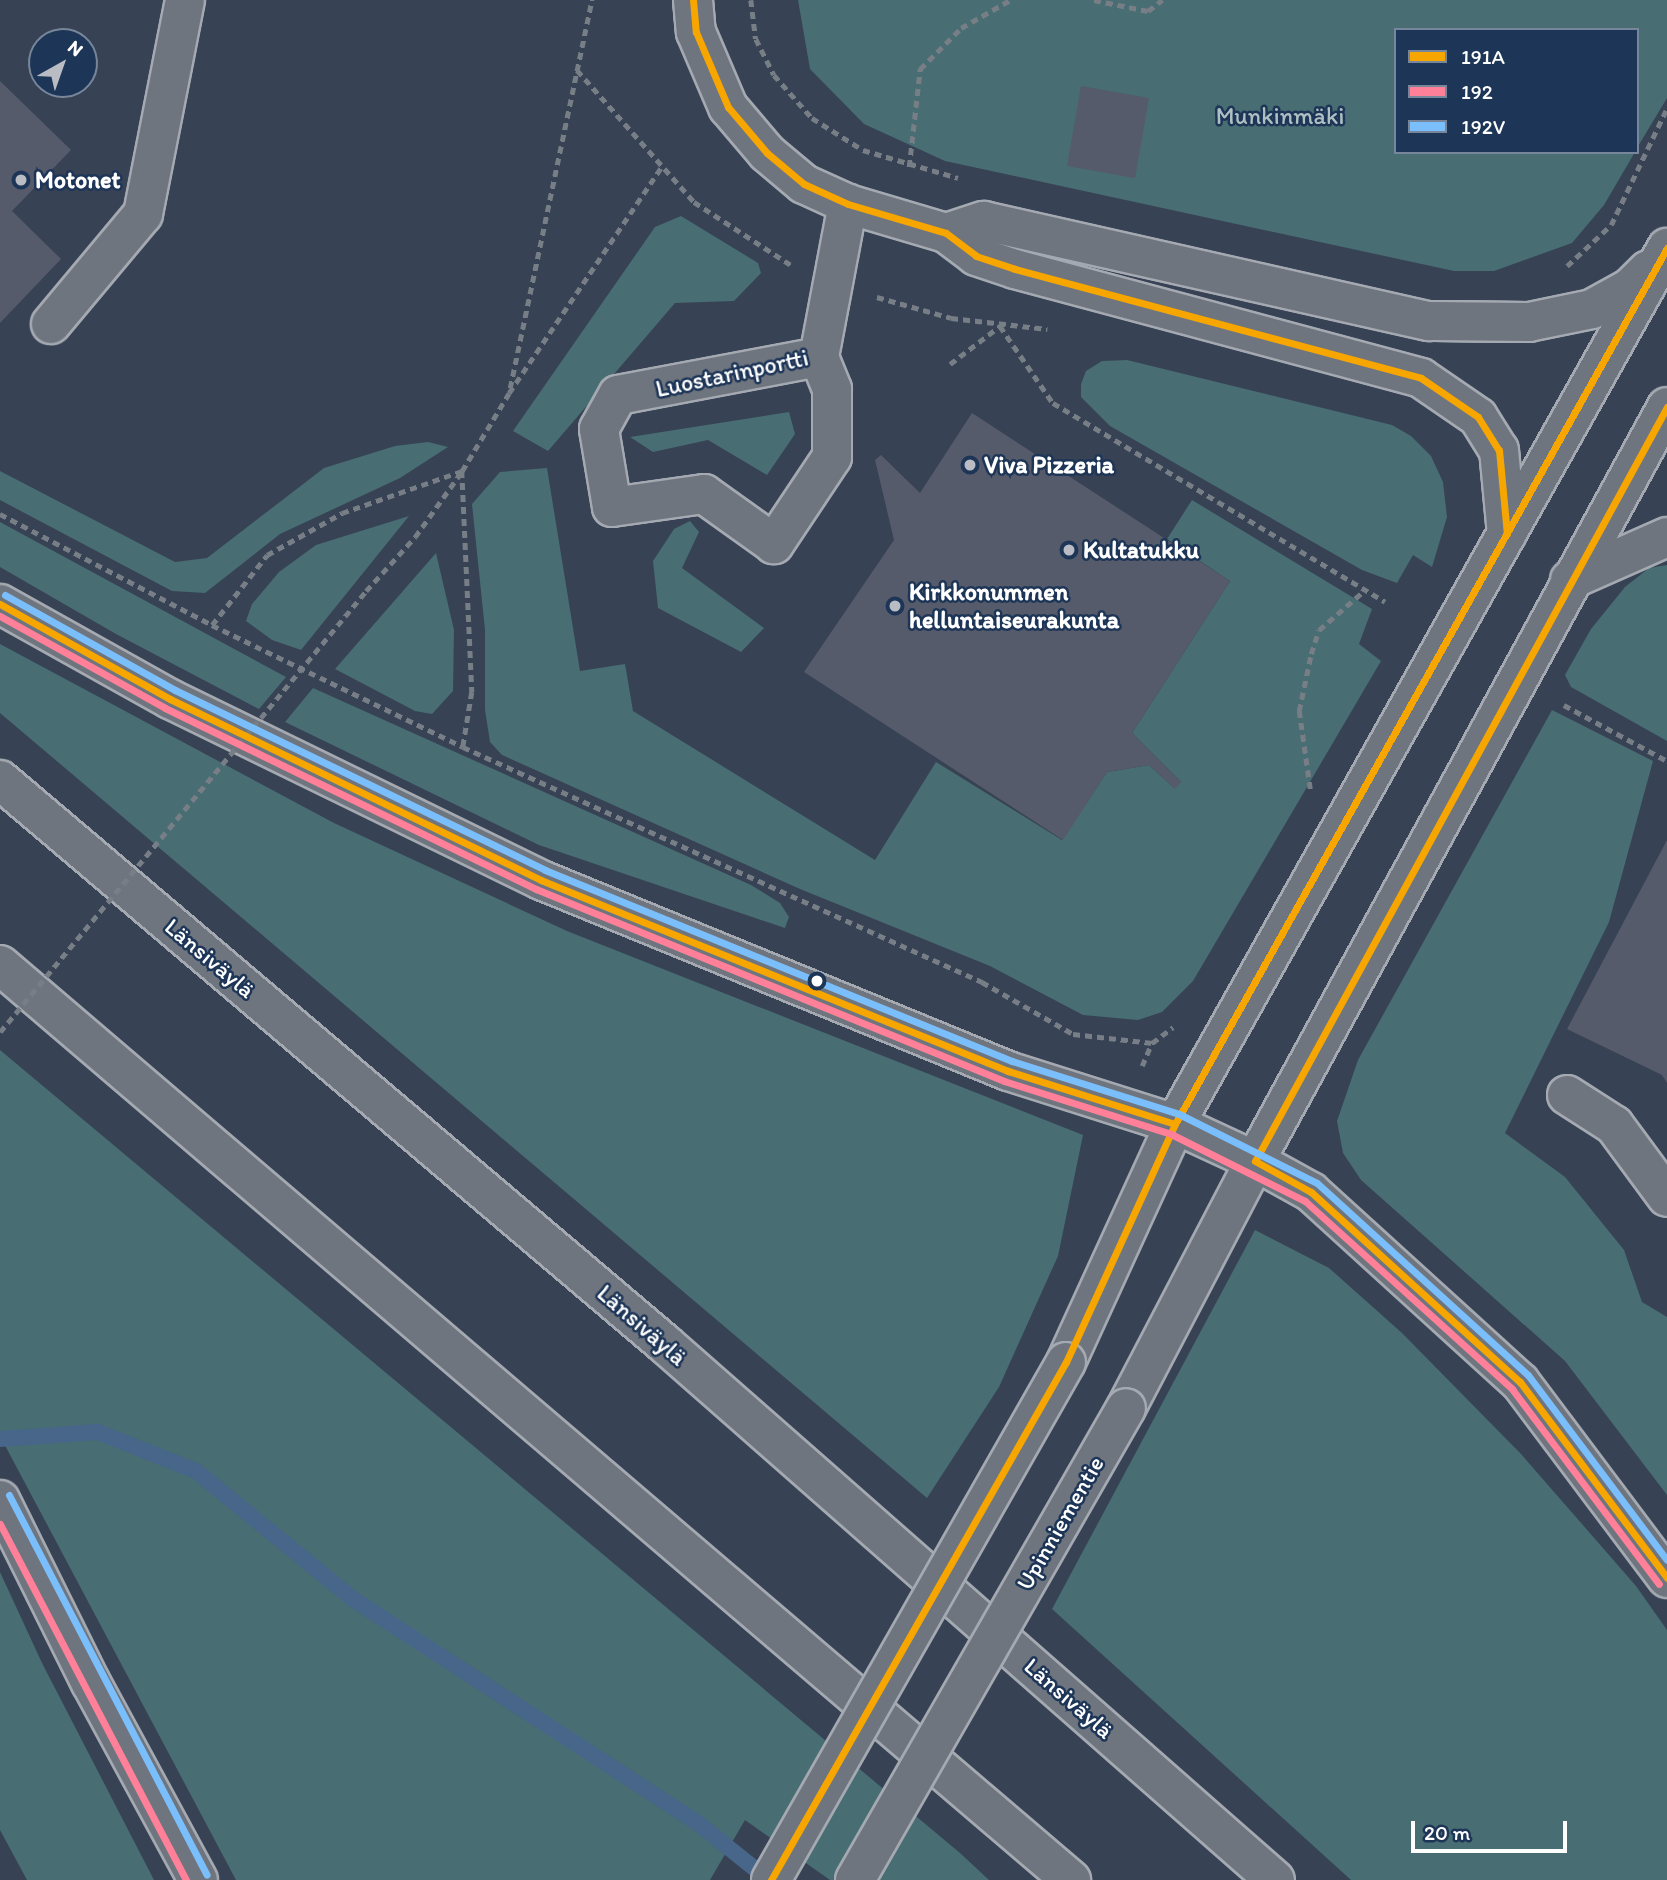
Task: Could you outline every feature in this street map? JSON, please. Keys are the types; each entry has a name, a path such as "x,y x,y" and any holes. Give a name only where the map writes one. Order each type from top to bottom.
{"main road":[{"path":"51,324 143,214 184,0"},
{"path":"693,0 696,32 728,107 804,184 848,204 946,233 976,256 1015,269 1421,378 1478,417 1499,450 1507,534"},
{"name":"Luostarinportti","path":"819,357 618,395 599,429 612,507 704,494 774,544 832,457 832,389 819,357 848,204"},
{"path":"946,233 984,221 1429,321 1529,322 1592,309 1630,288 1665,251"},
{"path":"771,1880 1066,1362 1175,1124 1665,251"},
{"name":"Upinniementie","path":"855,1880 1126,1408 1255,1161 1570,580 1667,407"},
{"path":"1570,580 1667,537"},
{"path":"0,604 170,699 541,880 1009,1071 1175,1124 1255,1161 1311,1192 1520,1382 1667,1578"},
{"name":"Länsiväylä","path":"0,780 665,1345 1275,1880"},
{"path":"0,965 1071,1880"},
{"path":"1567,1095 1614,1125 1667,1197"},
{"path":"0,1500 91,1683 198,1880"}],"path":[{"path":"509,393 593,0"},
{"path":"909,167 920,69 961,28 1010,0"},
{"path":"1095,0 1148,11 1163,0"},
{"path":"577,70 661,168 694,202 797,269"},
{"path":"1558,274 1611,225 1667,108"},
{"path":"0,1032 366,591 462,471 509,393 661,168"},
{"path":"950,364 1000,326 1053,402 1385,602"},
{"path":"212,625 267,555 342,513 462,471"},
{"path":"462,471 472,668 463,747"},
{"path":"0,514 212,625 463,747 982,982 1073,1034 1152,1043"},
{"path":"1313,794 1302,757 1301,690 1319,630 1365,590"},
{"path":"1564,705 1667,761"}],"green space":[{"name":"Munkinmäki","path":"798,0 1667,0 1667,98 1639,145 1639,28 1394,28 1394,154 1634,154 1604,205 1572,243 1494,271 1454,271 945,161 864,124 810,69"},
{"path":"681,216 758,263 761,273 734,301 675,303 548,451 513,431 655,227"},
{"path":"1127,360 1392,425 1411,436 1431,456 1443,482 1447,517 1432,567 1413,555 1397,583 1362,570 1110,426 1081,397 1081,384 1086,371 1102,361"},
{"path":"789,412 795,434 767,475 708,440 653,452 630,437"},
{"path":"428,442 448,447 400,478 280,534 205,593 172,591 0,500 0,471 175,562 207,558 324,468 395,446"},
{"path":"547,468 580,671 625,664 633,711 875,860 936,762 1062,840 1107,772 1149,765 1174,788 1181,782 1132,733 1230,581 1167,539 1192,500 1372,609 1359,644 1381,661 1193,981 1162,1012 1138,1020 1083,1015 990,966 800,889 502,755 490,742 485,710 485,630 472,504 500,472"},
{"path":"409,516 301,650 272,640 246,621 252,604 279,572 316,545"},
{"path":"690,521 699,532 682,568 764,628 741,652 658,608 653,561 674,529"},
{"path":"0,522 286,677 259,709 116,634 0,567"},
{"path":"436,553 454,630 453,691 432,714 415,711 335,669"},
{"path":"1667,565 1667,741 1571,687 1565,675 1591,629 1625,587 1649,568"},
{"path":"0,644 334,823 567,931 1083,1135 1058,1256 999,1387 927,1498 0,713"},
{"path":"313,688 751,885 780,903 789,917 785,928 539,845 285,722"},
{"path":"1552,710 1653,761 1609,922 1505,1133 1565,1177 1624,1250 1642,1302 1667,1317 1667,1495 1565,1361 1361,1180 1343,1153 1337,1121 1358,1060"},
{"path":"0,1050 989,1880 830,1880 745,1820 710,1880 236,1880 0,1436"},
{"path":"1255,1230 1329,1268 1402,1333 1521,1454 1636,1586 1667,1630 1667,1880 1351,1880 1052,1609"},
{"path":"0,1572 42,1663 154,1880 27,1880 0,1830"}],"building":[{"name":"Motonet","path":"0,81 71,150 12,211 61,259 0,323"},
{"path":"1081,86 1149,98 1135,178 1067,166"},
{"path":"972,413 1230,581 1132,733 1181,782 1175,789 1149,765 1107,772 1063,840 804,672 894,540 875,460 881,455 920,493"},
{"path":"1667,840 1667,1083 1662,1075 1567,1029"}],"waterway":[{"path":"0,1439 98,1432 196,1471 353,1599 699,1824 769,1880"}],"transit line":[{"name":"191A","path":"693,0 696,32 728,107 767,153 804,184 848,204 946,233 976,256 1015,269 1421,378 1478,417 1499,450 1507,534"},
{"name":"191A","path":"771,1880 1066,1362 1175,1124 1667,248"},
{"name":"191A","path":"1667,407 1255,1161 1311,1192 1520,1382 1667,1578"},
{"name":"192V","path":"5,595 175,690 545,870 1012,1061 1179,1114 1317,1183 1528,1375 1667,1560"},
{"name":"191A","path":"0,604 170,699 541,880 1008,1071 1175,1124"},
{"name":"192","path":"0,616 165,708 536,889 1004,1081 1171,1134 1305,1201 1512,1389 1659,1584"},
{"name":"192V","path":"9,1495 207,1875"},
{"name":"192","path":"0,1524 186,1880"}],"place":[{"name":"Motonet","path":"21,180"},
{"name":"Viva Pizzeria","path":"970,465"},
{"name":"Kultatukku","path":"1069,550"},
{"name":"Kirkkonummen helluntaiseurakunta","path":"895,606"}]}
